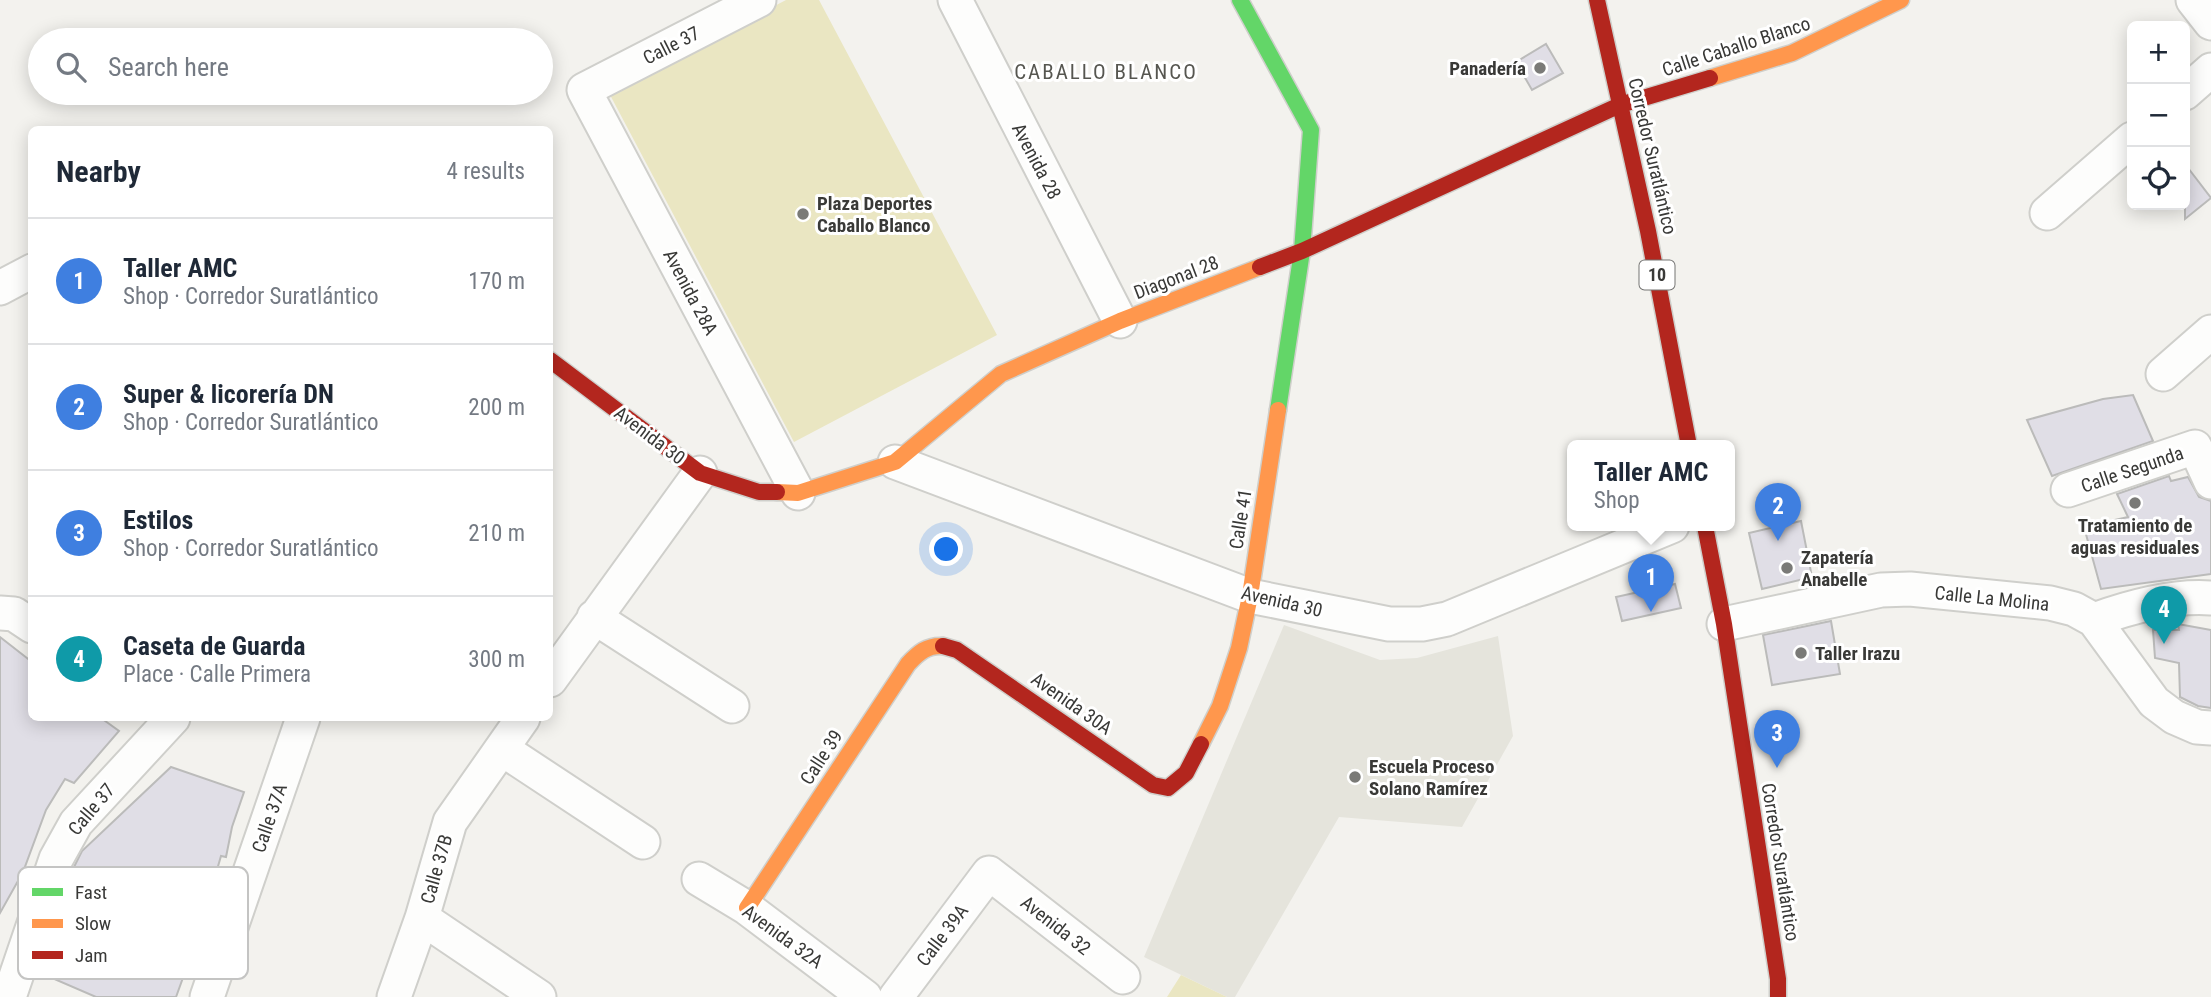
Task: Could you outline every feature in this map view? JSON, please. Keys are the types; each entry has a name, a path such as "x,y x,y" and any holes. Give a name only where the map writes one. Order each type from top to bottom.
{"street":[{"name":"Calle 37","path":"584,90 759,0"},
{"name":"Avenida 28","path":"955,0 1120,321"},
{"name":"Calle 41","path":"1178,781 1186,773 1220,706 1239,648 1250,596 1302,251 1311,130 1240,0"},
{"name":"Corredor Suratlántico","path":"1597,0 1648,231 1688,440"},
{"name":"Calle Caballo Blanco","path":"1620,105 1792,53 1901,0"},
{"path":"2193,0 2211,23"},
{"path":"2190,89 2211,70"},
{"name":"Avenida 28A","path":"584,90 798,493"},
{"name":"Diagonal 28","path":"759,492 798,493 895,462 1001,374 1120,321 1302,251 1620,105"},
{"path":"2047,213 2127,143"},
{"path":"0,288 28,273"},
{"path":"2163,374 2211,332"},
{"name":"Avenida 30","path":"553,361 700,473 759,492"},
{"name":"Calle Segunda","path":"2068,491 2195,447 2211,482"},
{"name":"Avenida 30","path":"895,462 1250,596 1389,624 1422,624 1447,619 1660,531"},
{"path":"553,676 700,473"},
{"name":"Corredor Suratlántico","path":"1706,531 1724,624 1778,979 1778,997"},
{"name":"Calle La Molina","path":"1724,624 1881,590 1910,589 2050,603 2074,609 2094,620"},
{"path":"2211,598 2198,597 2127,608 2094,620 2154,702 2174,717 2197,727 2211,728"},
{"path":"0,613 14,614 28,623"},
{"path":"594,617 733,706"},
{"name":"Avenida 30A","path":"942,643 957,650 1153,785 1168,788 1178,781"},
{"name":"Calle 39","path":"747,908 908,664 919,652 942,643"},
{"name":"Calle 37","path":"53,867 76,823 167,721"},
{"name":"Calle 37A","path":"248,878 302,721"},
{"name":"Calle 37B","path":"394,997 422,918 450,822 521,721"},
{"path":"502,749 643,842"},
{"name":"Avenida 32","path":"989,873 1124,977"},
{"name":"Calle 39A","path":"896,997 989,873"},
{"name":"Avenida 32A","path":"699,879 747,908 865,997"},
{"path":"422,918 539,997"},
{"name":"Calle 37","path":"9,997 18,971"},
{"name":"Calle 37A","path":"207,997 213,979"}],"shaded area":[{"name":"Plaza Deportes Caballo Blanco","path":"786,0 819,0 997,335 794,442 609,93"},
{"name":"Escuela Proceso Solano Ramírez","path":"1284,625 1380,660 1417,658 1498,636 1513,736 1462,827 1339,817 1235,997 1227,997 1144,957"},
{"path":"1181,975 1227,997 1167,997"}],"building":[{"name":"Panadería","path":"1546,44 1563,73 1532,90 1516,62"},
{"path":"2190,171 2211,198 2185,219 2185,210 2190,210"},
{"path":"2133,395 2153,441 2052,476 2027,420 2103,399"},
{"path":"2169,476 2171,481 2188,477 2199,497 2211,501 2211,574 2101,589 2084,527 2128,517 2117,494"},
{"path":"1801,521 1812,577 1762,589 1749,533"},
{"path":"1675,584 1681,608 1622,621 1616,597"},
{"name":"Taller Irazu","path":"1831,621 1840,674 1772,685 1763,635"},
{"path":"2178,624 2211,630 2211,708 2198,706 2180,697 2179,663 2155,658 2153,630 2179,630"},
{"path":"0,637 28,659 28,721 105,721 119,731 74,783 65,779 46,810 25,867 18,867 18,881 0,913"},
{"path":"171,767 244,792 232,827 226,857 221,856 218,867 74,867 82,851"},
{"path":"54,979 183,979 176,997 96,997"}],"traffic: fast":[{"path":"1240,0 1311,130 1302,251 1278,410"}],"traffic: slow":[{"path":"1710,78 1792,53 1901,0"},
{"path":"777,492 798,493 895,462 1001,374 1120,321 1260,267"},
{"path":"1201,744 1220,706 1239,648 1250,596 1278,410"},
{"path":"747,908 908,664 923,651 943,646"}],"traffic: jam":[{"path":"1597,0 1648,231 1688,440"},
{"path":"1260,267 1302,251 1620,105 1710,78"},
{"path":"553,362 700,473 759,492 777,492"},
{"path":"1706,531 1724,624 1778,979 1778,997"},
{"path":"943,646 957,650 1153,785 1168,788 1186,773 1201,744"}],"place":[{"name":"Panadería","path":"1540,68"},
{"name":"Plaza Deportes Caballo Blanco","path":"803,214"},
{"name":"Tratamiento de aguas residuales","path":"2135,503"},
{"name":"Super & licorería DN","path":"1778,541"},
{"name":"Zapatería Anabelle","path":"1787,568"},
{"name":"Taller AMC","path":"1651,612"},
{"name":"Caseta de Guarda","path":"2164,644"},
{"name":"Taller Irazu","path":"1801,653"},
{"name":"Estilos","path":"1777,768"},
{"name":"Escuela Proceso Solano Ramírez","path":"1355,777"}],"district":[{"name":"CABALLO BLANCO","path":"1106,72"}]}
